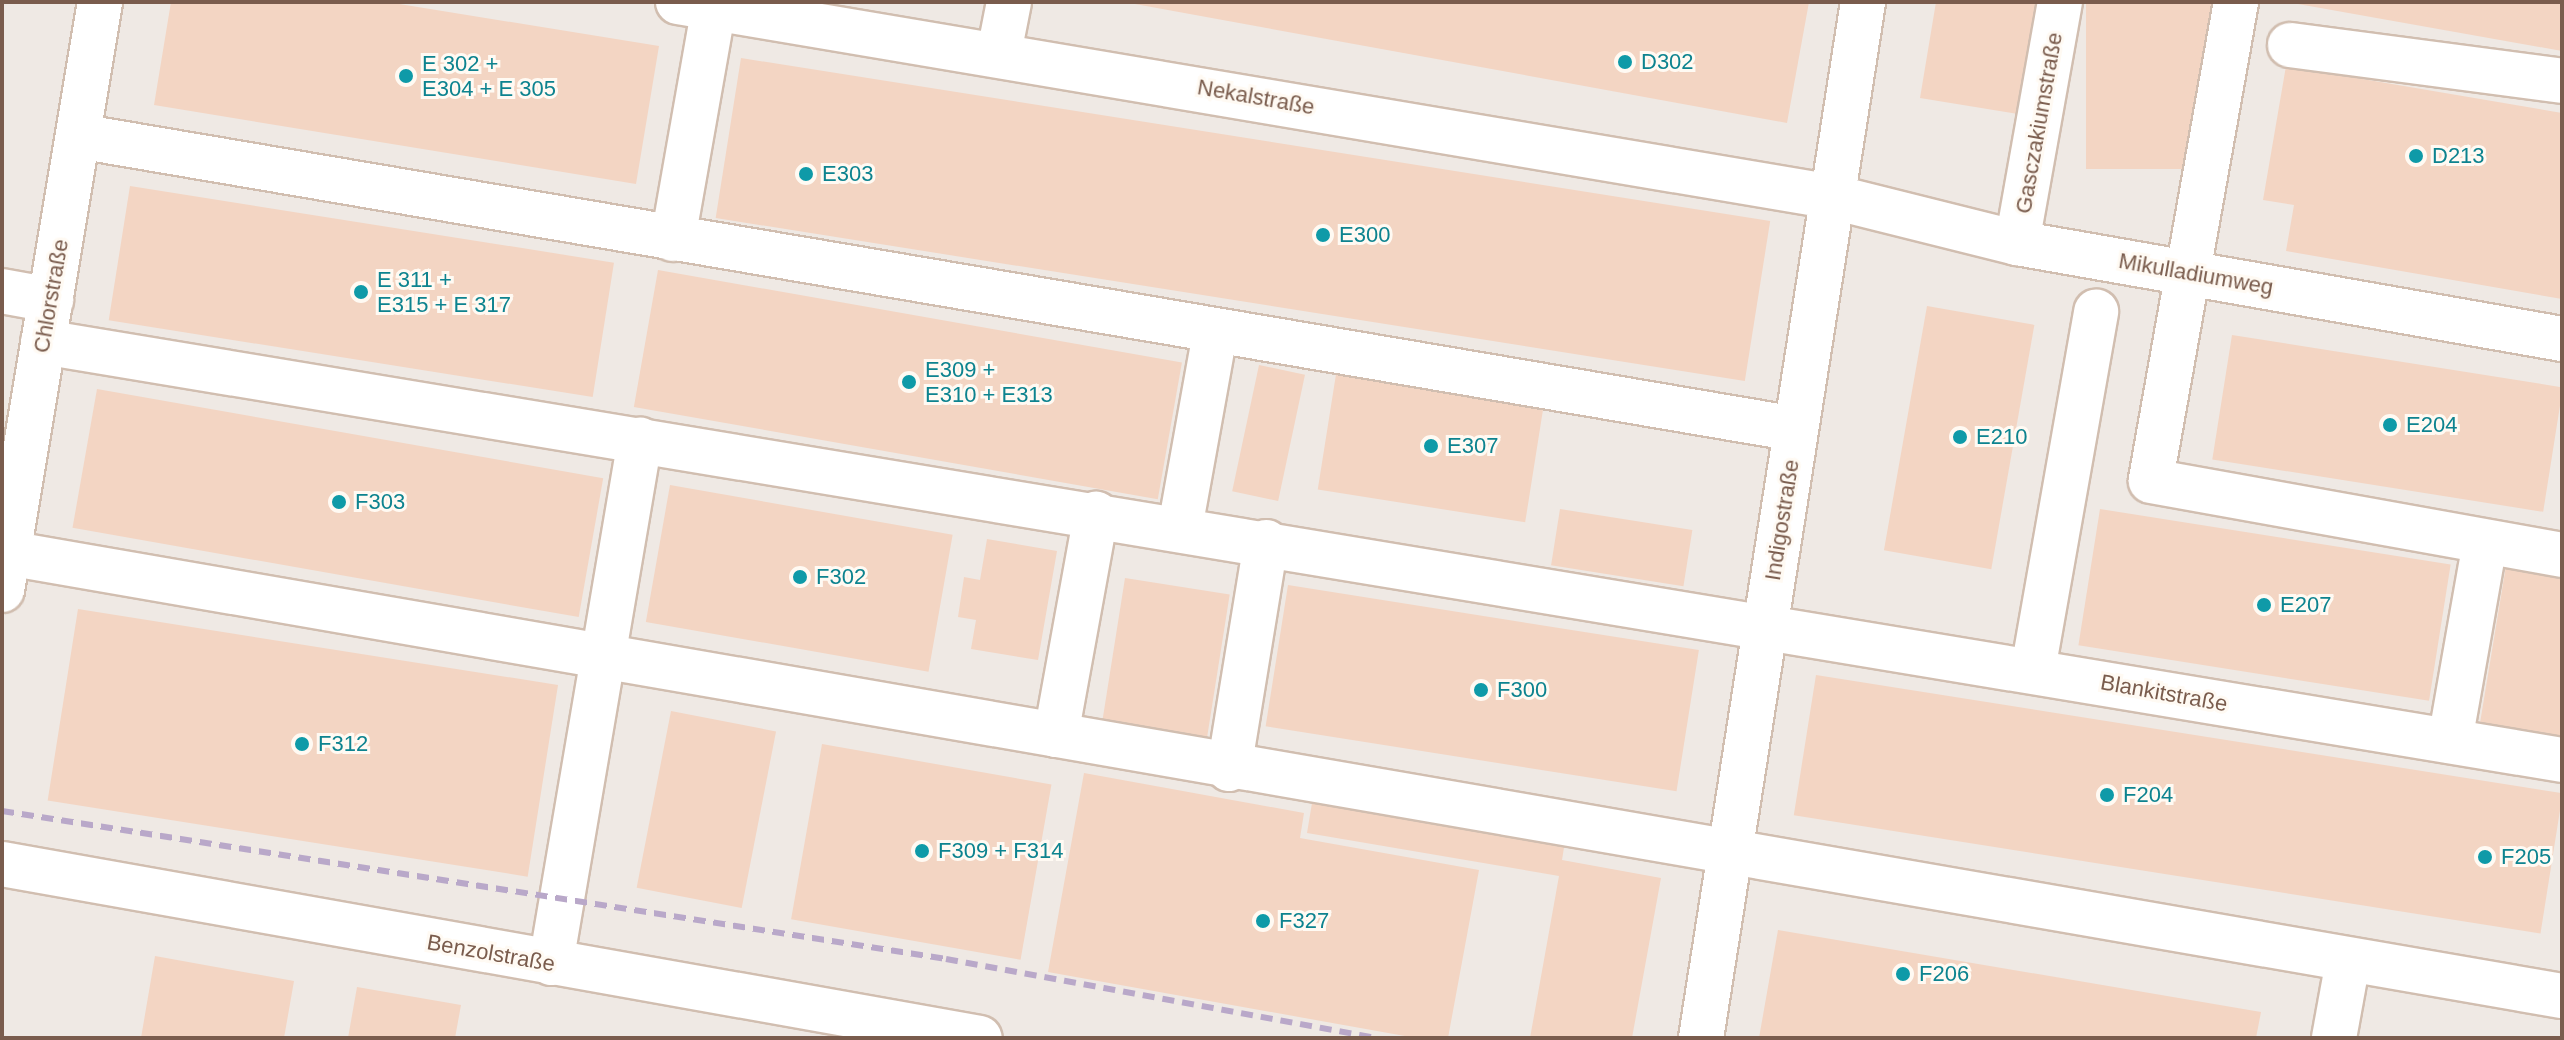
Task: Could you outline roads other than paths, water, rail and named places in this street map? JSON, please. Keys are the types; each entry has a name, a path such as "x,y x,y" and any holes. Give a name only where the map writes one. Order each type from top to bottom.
{"street":[{"name":"Chlorstraße","path":"4,565 100,2"},
{"path":"999,53 1009,2"},
{"name":"Indigostraße","path":"1701,1038 1863,2"},
{"name":"Gasczakiumstraße","path":"2017,243 2060,2"},
{"path":"2236,2 2151,481 2562,555"},
{"path":"673,239 702,4"},
{"name":"Nekalstraße","path":"702,4 1833,197"},
{"path":"2290,45 2562,81"},
{"path":"78,136 1215,333 1796,429"},
{"name":"Mikulladiumweg","path":"1833,197 2017,243 2562,339"},
{"name":"Blankitstraße","path":"2,291 47,321 640,440 1766,624 2562,760"},
{"path":"2033,670 2096,312"},
{"path":"1180,528 1215,333"},
{"path":"551,963 640,440"},
{"path":"1056,735 1096,514"},
{"path":"1229,769 1266,542"},
{"path":"2450,741 2485,542"},
{"path":"4,565 603,656 1729,856 2562,996"},
{"name":"Benzolstraße","path":"2,864 551,963 830,1026 980,1038"},
{"path":"2334,1038 2348,961"}],"railway":[{"path":"2,811 946,959 1376,1038"}],"place":[{"name":"D302","path":"1625,62"},
{"name":"E 302 + E304 + E 305","path":"406,76"},
{"name":"D213","path":"2416,156"},
{"name":"E303","path":"806,174"},
{"name":"E300","path":"1323,235"},
{"name":"E 311 + E315 + E 317","path":"361,292"},
{"name":"E309 + E310 + E313","path":"909,382"},
{"name":"E204","path":"2390,425"},
{"name":"E210","path":"1960,437"},
{"name":"E307","path":"1431,446"},
{"name":"F303","path":"339,502"},
{"name":"F302","path":"800,577"},
{"name":"E207","path":"2264,605"},
{"name":"F300","path":"1481,690"},
{"name":"F312","path":"302,744"},
{"name":"F204","path":"2107,795"},
{"name":"F309 + F314","path":"922,851"},
{"name":"F205","path":"2485,857"},
{"name":"F327","path":"1263,921"},
{"name":"F206","path":"1903,974"}]}
